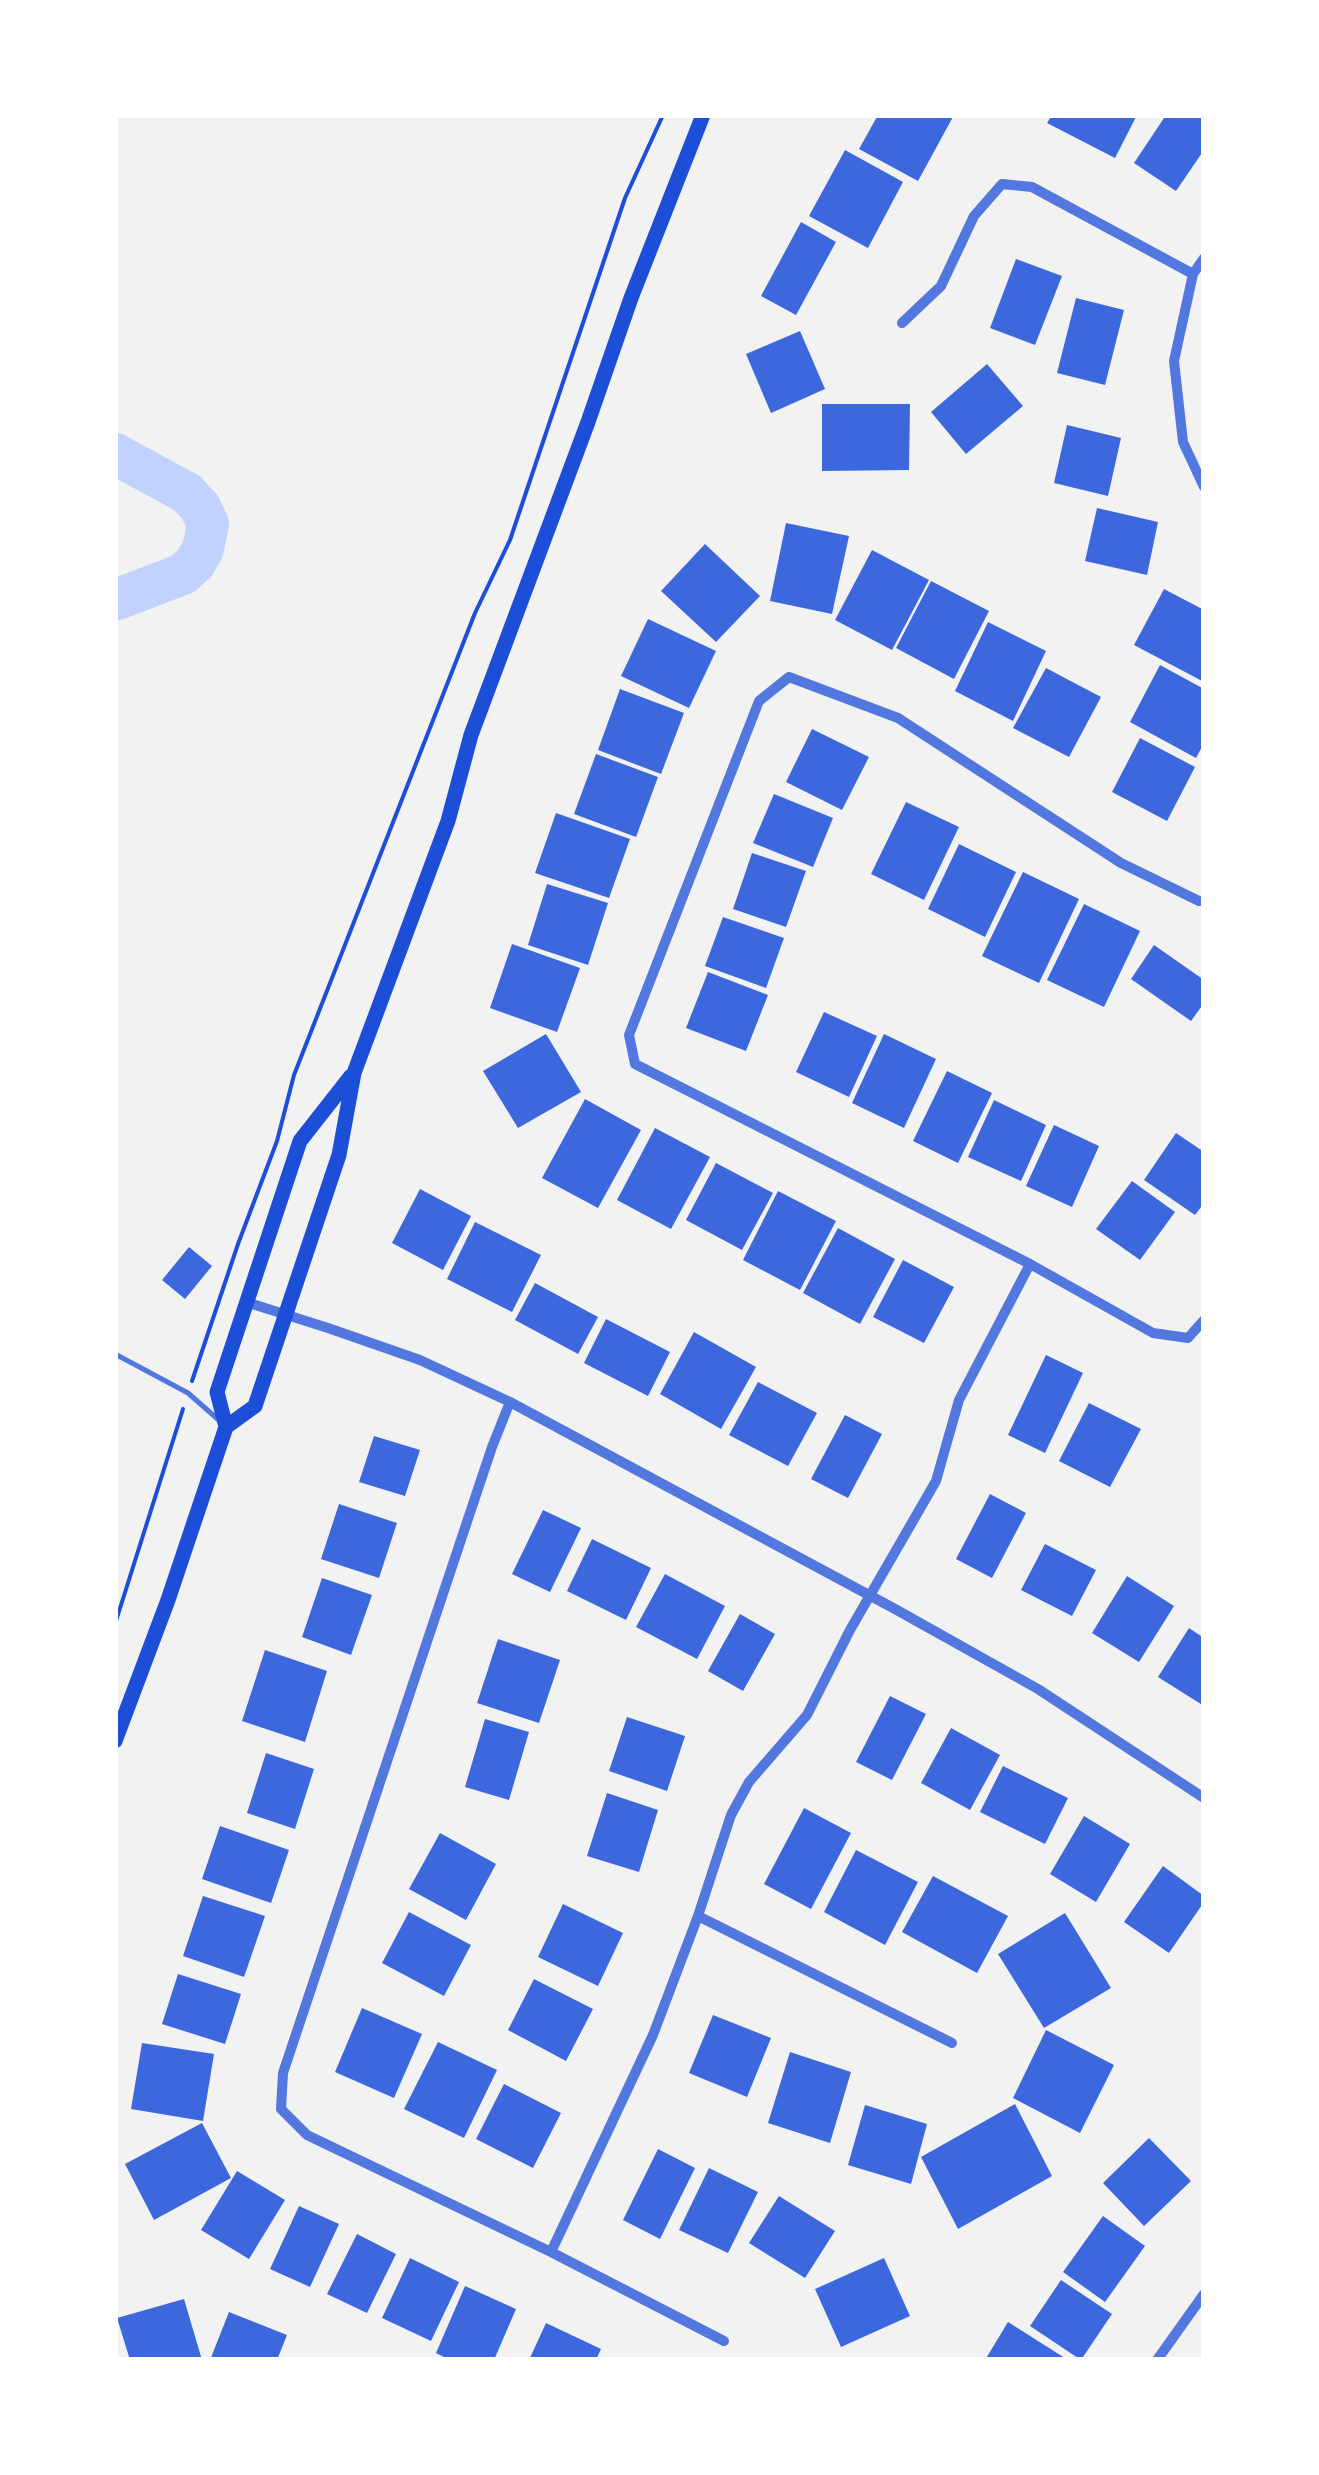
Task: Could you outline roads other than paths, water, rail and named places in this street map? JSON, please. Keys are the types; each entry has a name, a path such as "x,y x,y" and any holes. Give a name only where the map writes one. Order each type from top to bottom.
{"main road":[{"path":"226,1427 255,1406 339,1155 354,1072 448,821 471,735 630,298 703,115"},
{"path":"115,1741 226,1427 217,1392 300,1142 354,1072"}],"street":[{"path":"902,323 941,286 974,216 1002,184 1032,187 1193,274"},
{"path":"1204,258 1193,274 1174,361 1183,442 1204,487"},
{"path":"1202,899 1121,864 898,718 789,677 759,701 629,1035 635,1064 1030,1264 1153,1332 1188,1338 1204,1320"},
{"path":"550,2252 654,2035 731,1815 748,1782 807,1715 936,1481 959,1400 1030,1264"},
{"path":"246,1302 420,1360 510,1402 1038,1689 1204,1798"},
{"path":"510,1402 283,2072 281,2108 307,2135 724,2341"},
{"path":"698,1916 952,2043"},
{"path":"1158,2360 1204,2294"}],"lane":[{"path":"115,1354 188,1393 226,1427"}],"waterway":[{"path":"115,454 187,493 208,524 203,549 183,574 115,600"}]}
